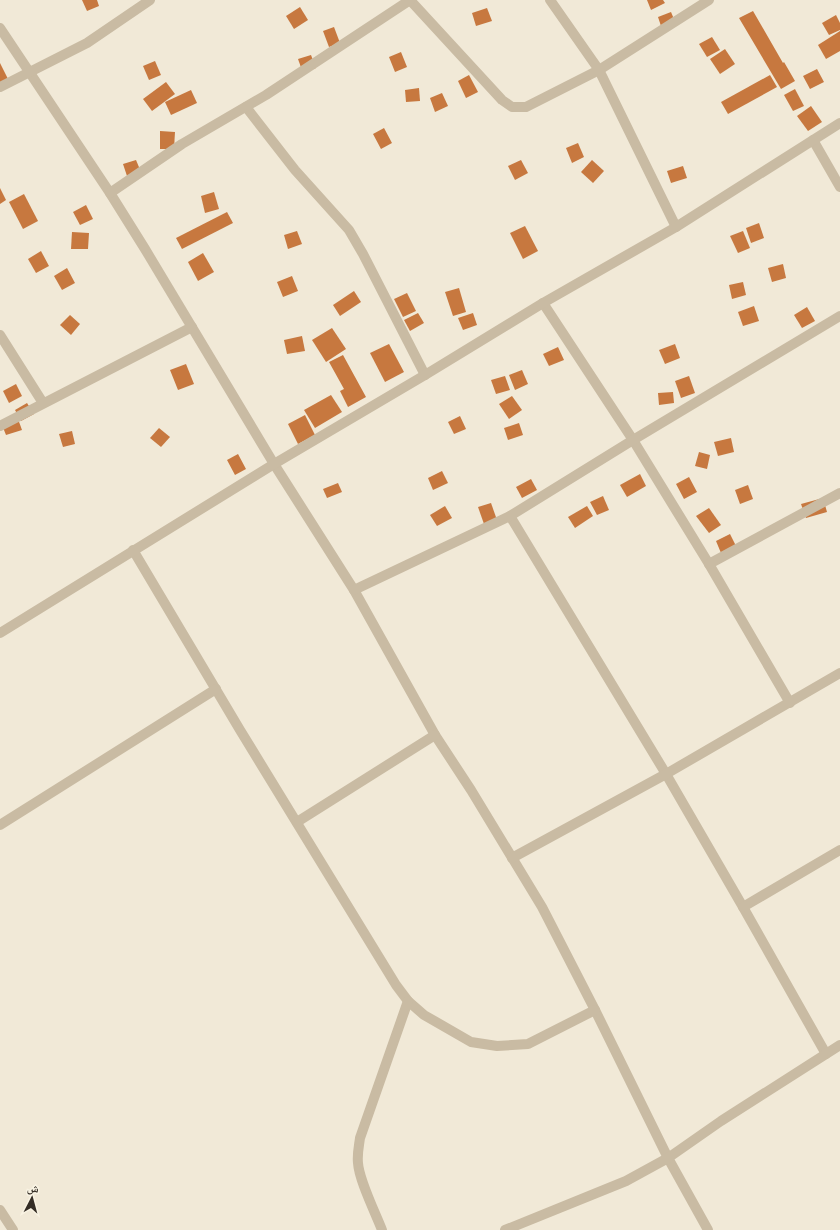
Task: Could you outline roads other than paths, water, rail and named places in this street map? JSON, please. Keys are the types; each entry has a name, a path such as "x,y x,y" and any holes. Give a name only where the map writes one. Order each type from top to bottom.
{"street":[{"path":"0,87 87,43 150,0"},
{"path":"110,194 182,144 246,107 410,0 502,100 512,107 526,107 599,70 709,0"},
{"path":"550,0 599,70 676,227"},
{"path":"0,28 110,194 274,464 354,590 435,735 471,790 542,907 668,1158 708,1230"},
{"path":"246,107 295,170 348,230 363,254 425,375"},
{"path":"1,630 274,464 425,375 543,302 676,227 840,123"},
{"path":"812,140 840,187"},
{"path":"543,302 633,440 709,564 790,703"},
{"path":"354,590 510,516 633,440 840,316"},
{"path":"0,426 192,327"},
{"path":"0,335 43,403"},
{"path":"709,564 840,494"},
{"path":"510,516 666,774 826,1054"},
{"path":"133,550 240,730 396,985 408,1001 424,1015 471,1042 497,1046 528,1044 595,1010"},
{"path":"512,858 666,774 840,673"},
{"path":"0,826 216,688"},
{"path":"297,822 435,735"},
{"path":"743,907 840,850"},
{"path":"382,1230 360,1173 358,1150 360,1138 408,1001"},
{"path":"505,1230 626,1181 668,1158 721,1121 840,1045"},
{"path":"0,1210 13,1230"}]}
